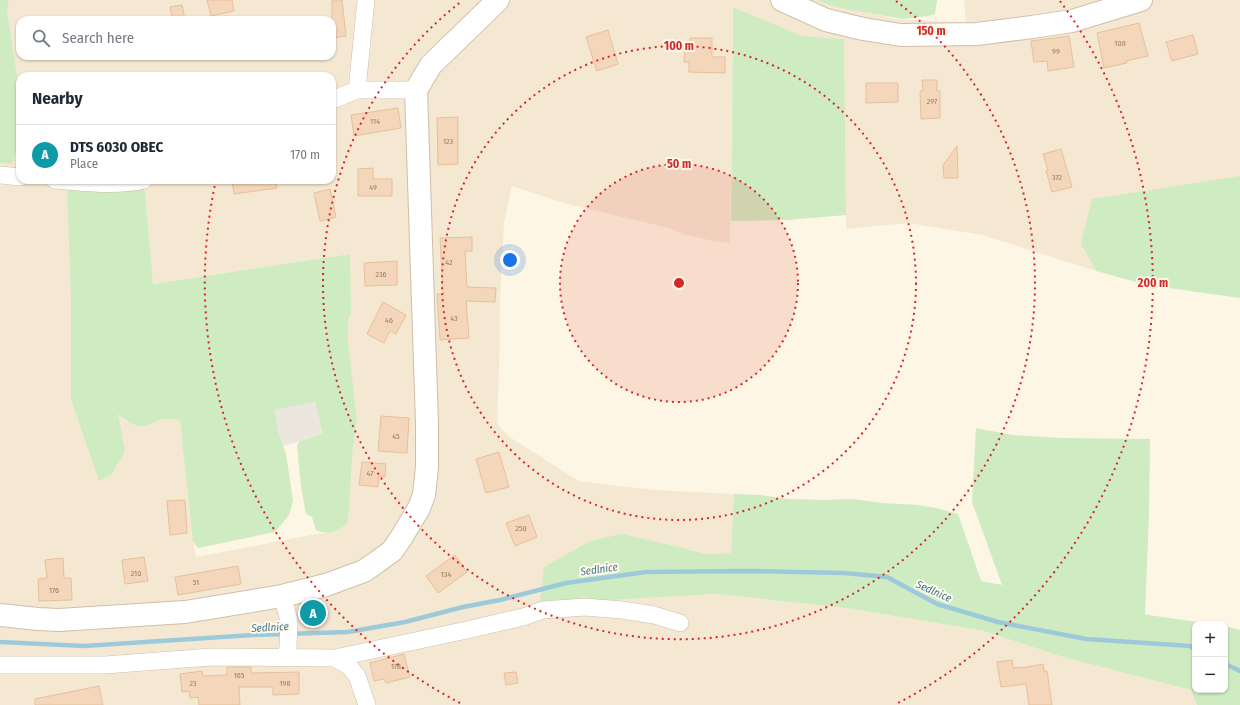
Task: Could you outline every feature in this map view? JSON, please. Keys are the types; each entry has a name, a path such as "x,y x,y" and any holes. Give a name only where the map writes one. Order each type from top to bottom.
{"street":[{"path":"357,90 366,0"},
{"path":"0,615 59,620 185,612 282,596 326,585 364,571 392,551 402,538 419,508 424,495 427,467 427,424 416,90 432,65 498,0"},
{"path":"782,0 826,20 863,29 901,35 977,34 1032,28 1072,21 1141,0"},
{"path":"336,98 357,90 416,90"},
{"path":"0,175 16,177"},
{"path":"282,596 289,620 287,653"},
{"path":"0,665 106,665 287,653 335,658 467,630 523,617 543,610 585,607 622,610 654,615 680,623"},
{"path":"335,658 349,666 357,676 368,705"}],"shaded area":[{"path":"9,0 817,0 829,5 896,19 966,23 964,0 1240,0 1240,176 1081,244 1096,271 982,235 908,223 846,229 844,39 802,36 733,7 730,243 713,241 679,233 669,228 567,204 512,186 504,222 500,298 497,421 500,427 507,435 579,481 654,490 734,494 731,553 708,554 690,549 540,604 717,594 846,608 984,631 1063,657 1191,690 1197,705 0,705 0,163 12,164 16,147 16,184 336,184 336,72 16,72 7,10","holes":["144,185 152,284 350,254 351,313 348,320 348,340 357,420 353,447 348,523 343,527 329,533 316,534 196,557 180,421 175,418 157,420 145,426 126,421 117,413 71,399 71,297"]},
{"path":"315,402 323,434 284,446 278,430 275,410"}],"green space":[{"path":"0,0 9,0 7,10 16,72 16,150 12,164 0,163"},
{"path":"817,0 937,0 935,14 903,19 851,10 829,5"},
{"path":"733,7 802,36 844,39 846,215 787,220 731,221"},
{"path":"1240,176 1240,298 1147,285 1096,271 1081,244 1092,199"},
{"path":"144,185 153,284 350,254 351,313 348,320 348,340 357,420 353,447 348,523 341,528 329,533 320,532 316,530 312,517 306,514 301,487 297,445 300,441 323,434 315,402 275,410 278,430 286,454 293,501 289,515 275,532 198,548 193,541 180,421 178,420 162,419 146,426 141,426 130,423 118,414 125,451 111,475 99,481 71,399 71,297 67,188"},
{"path":"976,428 1012,435 1062,438 1150,439 1145,614 1192,621 1192,692 1191,690 1063,657 984,631 846,608 717,594 540,604 544,567 590,541 622,534 708,554 731,553 734,494 761,495 788,499 851,499 917,505 958,514 981,581 1002,585 972,502"},
{"path":"1228,627 1240,630 1240,705 1197,705 1192,693 1228,693"}],"building":[{"path":"207,0 232,0 234,11 211,16"},
{"path":"332,0 342,0 346,36 336,37 336,16 332,16"},
{"path":"182,5 184,16 172,16 170,7"},
{"path":"1139,23 1148,56 1126,61 1127,63 1104,68 1097,33"},
{"path":"608,30 618,64 597,71 586,37"},
{"path":"1193,35 1198,54 1172,61 1166,42"},
{"path":"1069,36 1074,67 1048,71 1047,61 1034,62 1031,41"},
{"path":"690,38 712,38 712,57 725,57 725,73 689,72 689,62 684,62 685,49 690,49"},
{"path":"922,80 937,80 937,91 940,91 940,118 921,119 920,91 923,91"},
{"path":"866,83 898,83 898,102 866,103"},
{"path":"398,108 401,128 354,136 351,115"},
{"path":"458,117 458,164 438,165 437,118"},
{"path":"957,146 958,178 944,178 943,165"},
{"path":"1061,149 1072,187 1052,192 1043,154"},
{"path":"373,168 373,179 392,179 392,196 358,196 358,169"},
{"path":"233,184 276,184 277,188 234,194"},
{"path":"330,189 336,217 320,221 314,193"},
{"path":"472,237 472,251 465,251 467,287 496,288 495,302 466,301 469,338 440,340 437,294 443,294 440,238"},
{"path":"397,261 397,285 365,286 364,263"},
{"path":"383,302 406,315 396,334 390,331 384,343 367,334"},
{"path":"381,416 409,418 407,453 378,451"},
{"path":"499,452 509,487 486,493 476,459"},
{"path":"362,462 386,464 385,477 379,476 378,487 359,485"},
{"path":"185,500 187,533 170,535 167,501"},
{"path":"529,515 537,537 515,546 506,523"},
{"path":"455,555 467,572 438,593 426,576"},
{"path":"144,557 148,581 125,584 122,560"},
{"path":"63,558 64,578 71,578 72,600 39,601 38,579 47,578 45,560"},
{"path":"238,566 241,584 178,595 175,577"},
{"path":"404,654 410,677 386,683 384,679 374,681 370,663"},
{"path":"1012,660 1013,668 1043,664 1044,671 1047,671 1052,705 1029,705 1026,684 1001,687 997,662"},
{"path":"227,667 251,667 251,673 299,672 299,694 273,695 273,687 239,687 240,705 199,705 198,697 190,698 189,691 182,692 180,674 202,671 203,676 227,675"},
{"path":"516,672 518,683 506,685 504,673"},
{"path":"99,686 103,705 35,705 35,699"}],"waterway":[{"name":"Sedlnice","path":"0,642 84,646 253,635 348,632 405,622 566,583 646,572 746,571 844,573 887,577 937,604 998,622 1086,639 1192,647"},
{"name":"Sedlnice","path":"1228,665 1240,671"}],"place":[{"name":"DTS 6030 OBEC","path":"313,613"}]}
